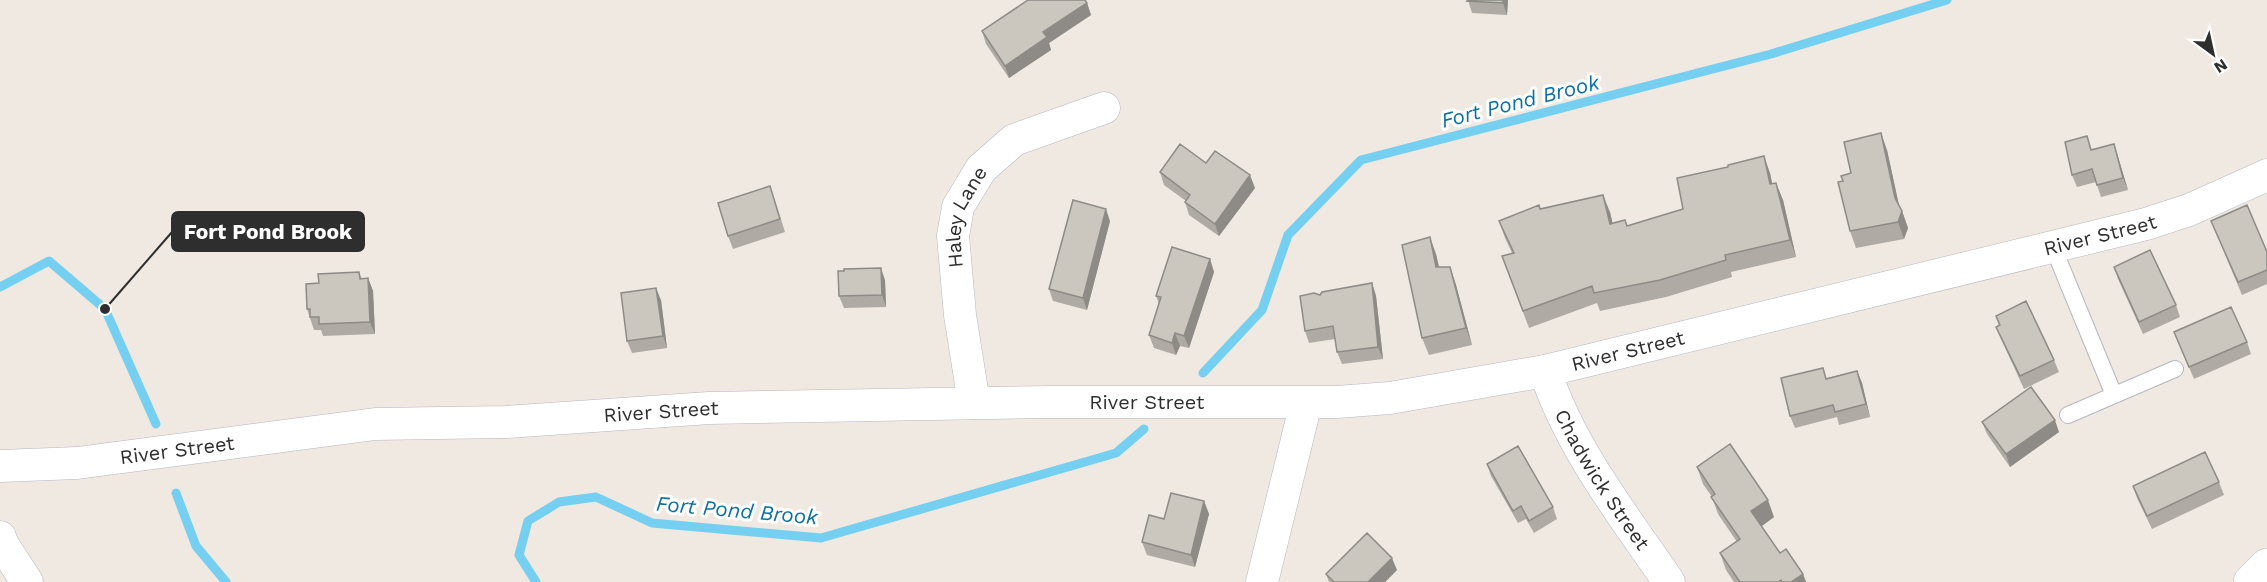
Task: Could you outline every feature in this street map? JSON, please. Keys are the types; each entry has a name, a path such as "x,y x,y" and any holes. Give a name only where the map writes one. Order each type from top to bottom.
{"street":[{"name":"Haley Lane","path":"974,403 960,315 953,236 957,207 981,169 1014,140 1104,108"},
{"name":"River Street","path":"0,466 77,463 375,424 506,422 709,408 974,403 1306,403 1390,398 1545,371 2053,247 2179,214 2267,175"},
{"name":"Chadwick Street","path":"1545,371 1558,407 1576,441 1669,582"},
{"path":"1262,582 1306,403"},
{"path":"0,537 27,582"},
{"path":"2250,582 2267,565"}],"lane":[{"path":"2053,247 2114,395"},
{"path":"2068,415 2175,369"}],"building":[{"path":"1028,0 1085,0 1087,3 1043,32 1047,37 1005,66 982,31"},
{"path":"1503,0 1503,3 1467,1"},
{"path":"1881,133 1895,198 1902,211 1898,222 1850,231 1838,182 1843,181 1841,176 1851,173 1844,142"},
{"path":"2087,136 2091,150 2114,144 2123,178 2097,185 2092,169 2072,175 2065,142"},
{"path":"1180,144 1206,163 1215,151 1250,175 1215,224 1185,202 1190,195 1160,172"},
{"path":"1764,156 1770,184 1776,183 1790,240 1725,255 1726,260 1660,280 1594,293 1592,286 1523,311 1502,256 1514,253 1499,221 1539,205 1540,209 1603,195 1610,224 1625,220 1627,226 1683,209 1677,178 1728,167 1728,165"},
{"path":"770,186 780,219 728,236 718,203"},
{"path":"1073,200 1106,209 1083,298 1049,289"},
{"path":"2247,205 2267,252 2267,270 2238,282 2211,221"},
{"path":"1430,237 1436,267 1450,267 1466,328 1422,338 1402,245"},
{"path":"1172,247 1210,259 1184,336 1175,333 1172,343 1149,335 1161,297 1156,296"},
{"path":"2150,250 2176,305 2139,322 2114,267"},
{"path":"881,268 882,295 839,296 838,271"},
{"path":"359,272 360,279 368,278 370,322 319,324 319,317 310,317 310,309 307,309 306,284 319,283 318,274"},
{"path":"1372,283 1378,347 1337,352 1333,326 1305,331 1300,296 1314,293 1320,295 1322,292"},
{"path":"656,288 663,336 627,341 621,293"},
{"path":"2026,301 2054,360 2020,376 1996,327 2000,325 1996,316"},
{"path":"2231,307 2247,342 2189,367 2174,332"},
{"path":"1823,368 1826,379 1857,371 1866,404 1835,412 1833,405 1790,416 1781,378"},
{"path":"2031,387 2055,420 2006,454 1982,422"},
{"path":"1730,444 1768,500 1751,511 1780,553 1786,549 1803,574 1791,582 1781,580 1778,582 1740,582 1720,553 1740,539 1711,497 1715,494 1697,467"},
{"path":"1518,446 1553,507 1529,521 1521,506 1513,511 1487,464"},
{"path":"2205,452 2219,482 2147,516 2133,486"},
{"path":"1171,493 1204,501 1191,555 1142,542 1149,515 1164,519"},
{"path":"1367,533 1392,558 1368,582 1334,582 1326,574"}],"waterway":[{"name":"Fort Pond Brook","path":"1203,373 1262,310 1288,235 1361,160 1771,54 1947,0"},
{"name":"Fort Pond Brook","path":"0,287 49,261 105,309 156,424"},
{"name":"Fort Pond Brook","path":"536,582 519,555 528,521 559,502 596,497 652,523 821,538 1116,453 1144,429"},
{"name":"Fort Pond Brook","path":"176,493 196,546 226,582"}],"place":[{"name":"Fort Pond Brook","path":"105,309"}]}
